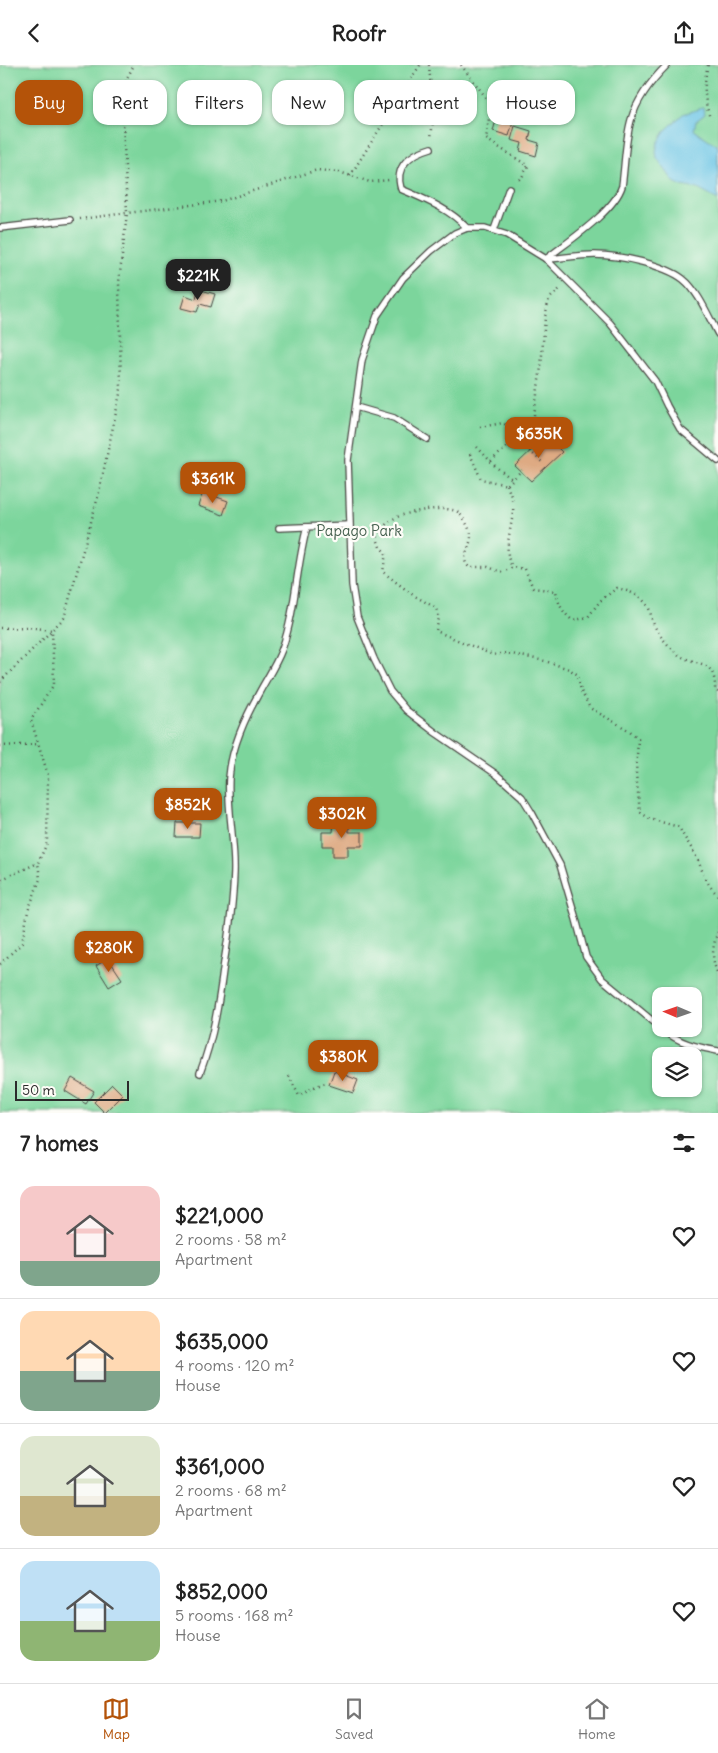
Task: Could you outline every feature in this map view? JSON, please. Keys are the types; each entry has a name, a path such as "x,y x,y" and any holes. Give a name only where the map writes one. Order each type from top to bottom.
{"lane":[{"path":"546,259 610,206 619,195 622,186 631,120 642,97 656,76 667,65"},
{"path":"431,149 418,152 402,166 398,178 401,189 430,202 459,219 467,228"},
{"path":"494,230 509,188"},
{"path":"0,228 70,220"},
{"path":"652,1021 602,979 586,957 560,865 522,797 496,774 417,720 406,710 390,691 374,659 357,617 352,585 348,461 362,360 377,316 403,278 431,251 455,233 467,228 494,230 532,249 546,259 610,323 655,381 680,429 718,461"},
{"path":"546,259 595,255 632,260 664,269 684,280 697,296 718,334"},
{"path":"356,407 394,418 427,439"},
{"path":"279,528 349,525"},
{"path":"200,1073 216,1023 232,909 234,871 229,777 244,724 282,648 307,527"},
{"path":"672,1037 686,1044 718,1051"}],"path":[{"path":"0,682 64,618 98,497 121,389 119,282 127,213 122,99 127,78 134,65"},
{"path":"350,176 420,65"},
{"path":"429,65 431,90 435,103 431,129 431,149"},
{"path":"461,65 491,103 486,139 528,166 522,177 509,188"},
{"path":"708,65 704,79 705,103 710,118"},
{"path":"70,220 222,201 317,169 339,172 370,182 398,178"},
{"path":"480,427 503,423 522,435 529,429 533,422 538,393 545,317 549,299 568,282"},
{"path":"491,461 508,446 513,449 521,443 544,464"},
{"path":"477,447 512,479"},
{"path":"470,454 481,479 507,485"},
{"path":"507,485 522,470"},
{"path":"507,485 513,504 508,558 513,567"},
{"path":"718,692 715,690 715,677 710,669 677,654 659,634 647,604 638,596 617,588 600,601 588,617 572,620 565,614 558,603 556,591 533,588 530,585 525,569 513,567 501,572 488,567 469,567 465,564 464,558 472,539 470,531 458,512 446,508 404,515 388,523 377,538 380,547 386,553 382,572 413,595 436,608 439,618 436,631 493,655 506,653 544,661 568,669 578,675 581,691 590,708 630,731 638,738 636,774 640,813 650,819 679,827 684,840 692,849 702,868 710,888 718,895"},
{"path":"0,628 27,627 52,630"},
{"path":"0,964 22,943 28,911 40,879 38,863 47,843 48,775 31,720 54,684 52,630"},
{"path":"0,746 38,744"},
{"path":"0,880 38,863"},
{"path":"718,931 714,941 713,959 718,974"},
{"path":"289,1076 299,1096 314,1087 328,1082"}],"green space":[{"name":"Papago Park","path":"0,65 718,65 718,1113 0,1113"}],"water":[{"path":"703,108 705,114 696,121 694,130 718,147 718,200 698,189 682,186 674,182 657,158 658,143 666,130 683,114"}],"building":[{"path":"495,125 512,125 509,136 493,131"},
{"path":"515,126 531,131 529,140 539,143 536,156 520,151 522,143 511,140"},
{"path":"198,289 215,294 211,307 200,304 197,312 181,308 185,295 196,299"},
{"path":"546,436 562,452 531,481 515,466"},
{"path":"203,492 228,501 223,515 198,506"},
{"path":"334,822 349,822 349,832 362,832 362,846 348,846 348,856 333,856 333,846 322,846 322,832 333,832"},
{"path":"177,823 200,823 199,837 176,837"},
{"path":"108,958 122,979 109,987 96,966"},
{"path":"334,1071 358,1080 353,1093 329,1085"},
{"path":"72,1078 94,1091 86,1104 65,1091"},
{"path":"112,1084 123,1095 105,1113 94,1102"}]}
